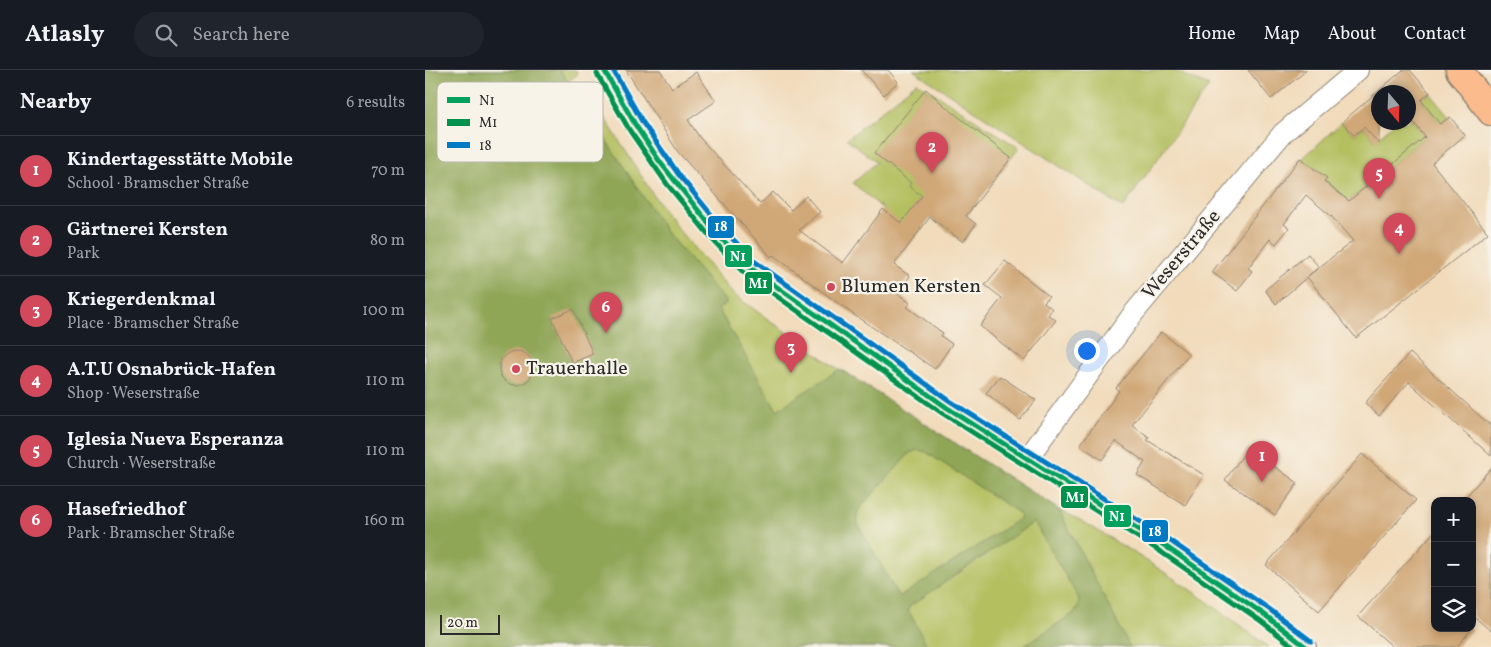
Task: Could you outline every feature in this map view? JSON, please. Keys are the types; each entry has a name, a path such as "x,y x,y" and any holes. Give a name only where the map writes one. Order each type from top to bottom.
{"main road":[{"path":"1459,70 1491,112"}],"street":[{"path":"604,70 651,150 680,190 739,258 770,283 946,408 1165,546 1265,615 1306,647"},
{"name":"Weserstraße","path":"1027,459 1133,314 1283,132 1358,70"}],"green space":[{"path":"425,70 576,70 578,74 567,82 437,82 437,162 603,162 603,115 654,196 678,229 734,295 834,366 1059,510 1077,518 1162,571 1268,647 425,647"},
{"path":"425,70 560,70 568,82 437,82 437,162 603,162 603,136 667,233 727,303 718,309 777,410 840,369 1059,510 1130,647 1022,647 1074,613 1079,599 1034,522 910,606 908,610 928,647 425,647","holes":["918,450 926,452 1019,513 1019,519 901,596 897,594 858,524 857,514 860,508 910,453"]},
{"path":"913,70 1172,70 1209,86 1123,208"},
{"path":"917,82 1019,148 966,216 976,224 963,242 930,217 899,258 865,234 883,209 853,183 877,162 847,139"},
{"path":"1430,93 1450,117 1440,124 1421,100"},
{"path":"1342,122 1354,135 1364,127 1375,140 1387,130 1416,130 1416,125 1425,137 1349,201 1324,181 1326,177 1302,159"}],"building":[{"path":"626,70 660,70 672,88 696,72 716,101 688,120 700,138 760,204 773,192 791,210 806,196 820,212 799,230 843,263 883,209 901,223 922,196 909,186 911,183 874,153 926,89 1011,158 966,216 976,224 963,242 930,217 894,265 910,276 897,293 910,303 907,307 943,333 941,336 952,344 935,369 854,315 773,255 771,257 678,152"},
{"path":"861,70 888,70 898,82 884,95"},
{"path":"1248,70 1307,70 1271,99"},
{"path":"1403,70 1410,70 1430,93 1421,100 1440,124 1450,117 1465,135 1432,163 1488,233 1356,338 1307,277 1276,304 1265,290 1308,254 1319,267 1308,276 1353,241 1331,216 1306,195 1284,224 1289,228 1276,244 1270,239 1248,268 1252,271 1237,291 1212,272 1300,158 1327,178 1324,181 1349,201 1425,137 1416,125 1416,85 1385,85"},
{"path":"1371,97 1371,130 1379,130 1379,144 1364,127 1354,135 1342,122"},
{"path":"1005,261 1049,296 1044,302 1052,309 1048,315 1056,320 1024,361 980,326 1002,298 985,285"},
{"path":"573,309 593,354 572,363 552,318"},
{"path":"1161,332 1189,354 1132,425 1149,438 1147,440 1204,475 1185,505 1137,475 1145,462 1116,441 1102,460 1080,445 1119,391 1116,388"},
{"name":"Trauerhalle","path":"516,351 523,352 528,356 532,361 532,375 528,380 523,384 516,385 509,384 504,380 500,375 499,368 500,361 504,356 509,352"},
{"path":"1410,353 1491,426 1491,456 1409,382 1379,416 1365,403"},
{"path":"1000,376 1036,400 1020,420 986,393"},
{"path":"1248,448 1298,483 1275,515 1225,480"},
{"path":"1362,454 1416,500 1319,611 1266,565"},
{"path":"1491,468 1491,631 1476,618 1476,497 1466,497"},
{"path":"1431,535 1431,632 1469,632 1456,647 1393,647 1358,616"}],"transit line":[{"name":"N1","path":"604,70 636,126 660,162 717,234 749,267 946,407 1165,546 1265,615 1306,647"},
{"name":"18","path":"613,70 643,123 679,175 723,229 754,261 950,401 1169,540 1269,609 1311,641"},
{"name":"M1","path":"597,74 602,82"},
{"name":"M1","path":"603,84 630,131 667,184 712,239 744,273 942,413 1161,552 1261,621 1294,647"}],"place":[{"name":"Gärtnerei Kersten","path":"932,173"},
{"name":"Iglesia Nueva Esperanza","path":"1379,199"},
{"name":"A.T.U Osnabrück-Hafen","path":"1399,254"},
{"name":"Blumen Kersten","path":"831,287"},
{"name":"Hasefriedhof","path":"606,333"},
{"name":"Trauerhalle","path":"516,369"},
{"name":"Kriegerdenkmal","path":"791,373"},
{"name":"Kindertagesstätte Mobile","path":"1262,482"}]}
